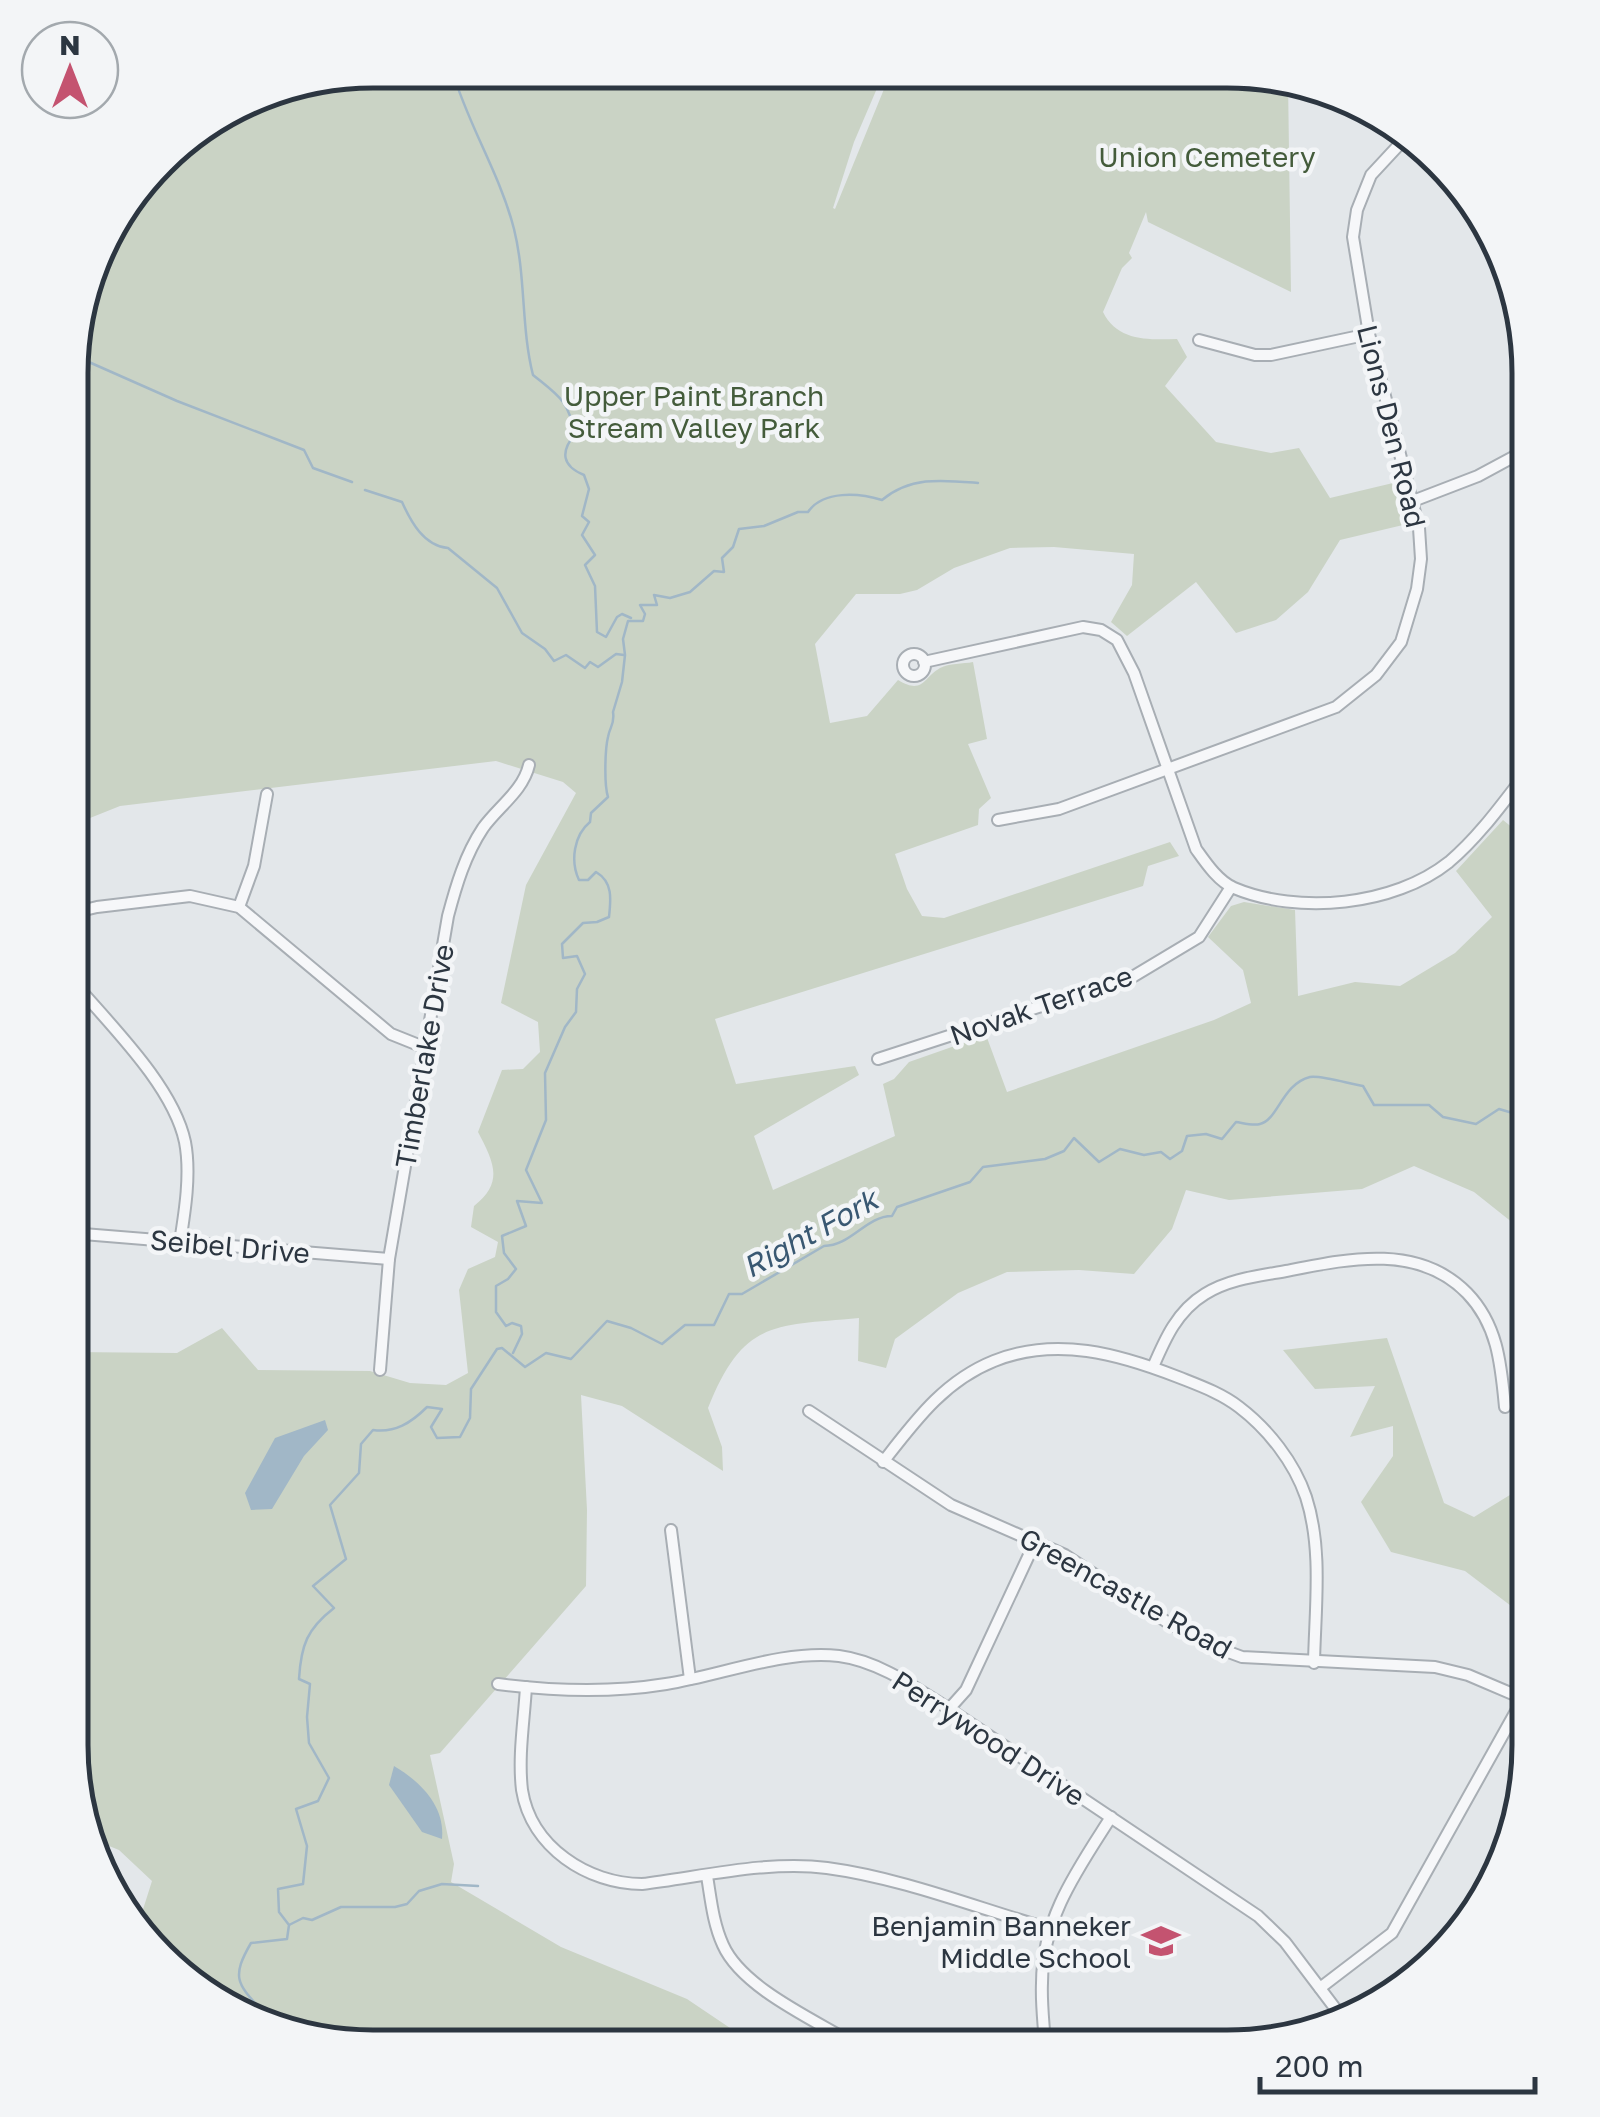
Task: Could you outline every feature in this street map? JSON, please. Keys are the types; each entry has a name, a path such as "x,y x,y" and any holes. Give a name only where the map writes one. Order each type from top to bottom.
{"street":[{"name":"Lions Den Road","path":"998,820 1060,808 1336,707 1376,674 1402,642 1417,588 1421,559 1419,528 1369,334 1353,238 1357,210 1371,175 1396,143"},
{"path":"1199,340 1254,355 1271,355 1369,334"},
{"path":"1413,501 1478,476 1512,458"},
{"path":"924,662 1083,627 1100,630 1116,640 1134,673 1196,850 1231,887 1284,900 1368,899 1416,884 1449,862 1512,790"},
{"name":"Timberlake Drive","path":"380,1370 389,1259 448,916 463,866 483,829 526,778 529,765"},
{"path":"239,908 254,866 268,794"},
{"name":"Novak Terrace","path":"878,1060 1134,976 1199,937 1231,887"},
{"path":"88,909 190,896 239,908 391,1034 426,1048"},
{"path":"88,998 178,1118 187,1160 180,1242"},
{"name":"Seibel Drive","path":"88,1234 389,1259"},
{"path":"1152,1367 1176,1320 1204,1294 1233,1281 1374,1257 1416,1262 1448,1278 1468,1294 1491,1328 1500,1354 1505,1407"},
{"path":"884,1462 929,1404 961,1378 993,1362 1051,1349 1120,1356 1234,1404 1271,1438 1306,1496 1314,1530 1314,1663"},
{"name":"Greencastle Road","path":"809,1411 951,1504 1065,1555 1167,1622 1216,1648 1242,1657 1314,1663 1401,1663 1436,1668 1512,1691"},
{"path":"671,1530 690,1679"},
{"path":"949,1709 966,1690 1036,1540"},
{"name":"Perrywood Drive","path":"498,1684 618,1690 794,1657 838,1656 862,1661 905,1681 949,1709 1258,1916 1284,1942 1335,2008"},
{"path":"526,1687 522,1790 538,1831 563,1858 592,1875 626,1884 752,1869 824,1868 890,1882 1050,1929"},
{"path":"1320,1988 1374,1950 1404,1916 1512,1723"},
{"path":"1044,2030 1042,1983 1050,1929 1069,1883 1111,1817"},
{"path":"707,1876 714,1924 735,1966 752,1981 831,2030"}],"green space":[{"path":"877,88 854,142 835,209 884,88 1228,88 1288,95 1291,292 1148,222 1146,212 1129,253 1132,258 1122,268 1103,312 1125,334 1145,339 1177,339 1187,357 1165,386 1216,442 1271,453 1299,448 1330,498 1393,483 1403,525 1340,540 1308,592 1276,620 1236,633 1196,582 1127,636 1111,622 1132,585 1134,554 1054,547 1010,548 954,568 917,590 856,594 815,644 830,723 867,716 898,680 918,685 944,666 973,662 987,739 968,744 991,798 979,809 978,825 895,854 922,916 944,918 1170,842 1179,856 1148,866 1143,886 715,1019 736,1084 855,1066 859,1075 754,1136 773,1190 895,1136 883,1084 894,1079 909,1062 986,1035 1007,1092 1214,1020 1251,1003 1243,970 1208,937 1231,906 1244,902 1295,910 1298,996 1355,982 1400,986 1455,953 1492,917 1456,871 1503,820 1512,827 1512,1222 1474,1192 1414,1166 1362,1189 1229,1200 1186,1190 1172,1229 1134,1274 1079,1270 1007,1272 958,1293 895,1339 886,1368 858,1361 859,1318 804,1323 764,1333 734,1358 708,1408 722,1447 723,1471 622,1406 581,1395 586,1586 440,1753 430,1755 454,1864 451,1882 561,1947 687,1999 733,2030 372,2030 299,2020 230,1991 171,1946 142,1912 152,1881 119,1850 106,1845 97,1818 88,1744 88,1352 177,1353 222,1328 258,1370 370,1371 410,1383 446,1385 468,1373 459,1290 468,1269 495,1257 498,1242 471,1227 474,1206 493,1180 492,1162 478,1132 502,1070 523,1069 540,1052 538,1022 501,1003 526,885 576,793 563,782 496,761 120,806 90,818 88,372 97,299 126,230 158,185 199,146 230,126 263,109 335,90"},
{"path":"1387,1338 1444,1503 1474,1517 1512,1494 1512,1607 1465,1571 1391,1552 1361,1502 1393,1456 1393,1426 1350,1437 1375,1386 1315,1389 1283,1350"}],"water":[{"path":"325,1420 328,1430 304,1456 272,1509 251,1510 245,1493 275,1438"},
{"path":"394,1766 429,1796 440,1816 442,1839 422,1832 389,1785"}],"waterway":[{"path":"458,88 514,229 533,375 561,400 575,434 565,453 571,467 584,475 589,489 582,516 589,522 582,535 595,555 585,565 595,586 597,632 606,637 617,617 622,614 631,618"},
{"path":"89,362 304,450 313,468 352,482"},
{"path":"513,1353 522,1334 521,1326 506,1326 496,1312 496,1286 516,1269 504,1253 502,1236 526,1226 517,1201 542,1203 526,1170 546,1120 545,1073 565,1027 576,1012 577,989 585,974 577,956 563,958 562,944 583,923 609,917 608,886 596,872 588,880 579,880 574,857 591,813 608,797 607,743 622,682 623,639 628,621 643,621 645,614 640,605 657,605 654,595 670,598 690,592 714,571 724,572 722,558 733,547 739,529 764,526 798,512 808,512 832,497 852,495 882,500 916,483 978,483"},
{"path":"365,490 402,502 425,538 448,548 497,588 522,633 545,649 554,661 566,655 585,668 590,662 598,667 616,654 624,655"},
{"name":"Right Fork","path":"257,2005 240,1981 241,1965 251,1943 287,1939 289,1925 279,1912 278,1889 303,1884 307,1846 296,1809 318,1801 329,1778 309,1743 310,1684 299,1679 307,1639 334,1608 313,1586 346,1559 330,1505 359,1473 361,1444 373,1430 402,1426 427,1407 442,1409 431,1427 437,1438 460,1437 470,1418 471,1389 497,1349 502,1348 525,1367 546,1353 571,1359 607,1321 662,1344 685,1325 714,1325 729,1294 742,1294 824,1246 834,1245 874,1221 892,1216 897,1207 970,1182 983,1167 1045,1159 1064,1151 1074,1138 1099,1162 1120,1149 1144,1155 1161,1152 1170,1159 1182,1151 1187,1136 1206,1134 1222,1139 1236,1122 1254,1125 1266,1121 1293,1087 1310,1077 1363,1086 1374,1105 1429,1105 1443,1117 1476,1124 1499,1109 1512,1113"},
{"path":"289,1925 341,1907 407,1904 419,1891 442,1884 478,1886"}],"place":[{"name":"Benjamin Banneker Middle School","path":"1161,1941"}],"park label":[{"name":"Union Cemetery","path":"1207,156"},
{"name":"Upper Paint Branch Stream Valley Park","path":"694,411"}]}
